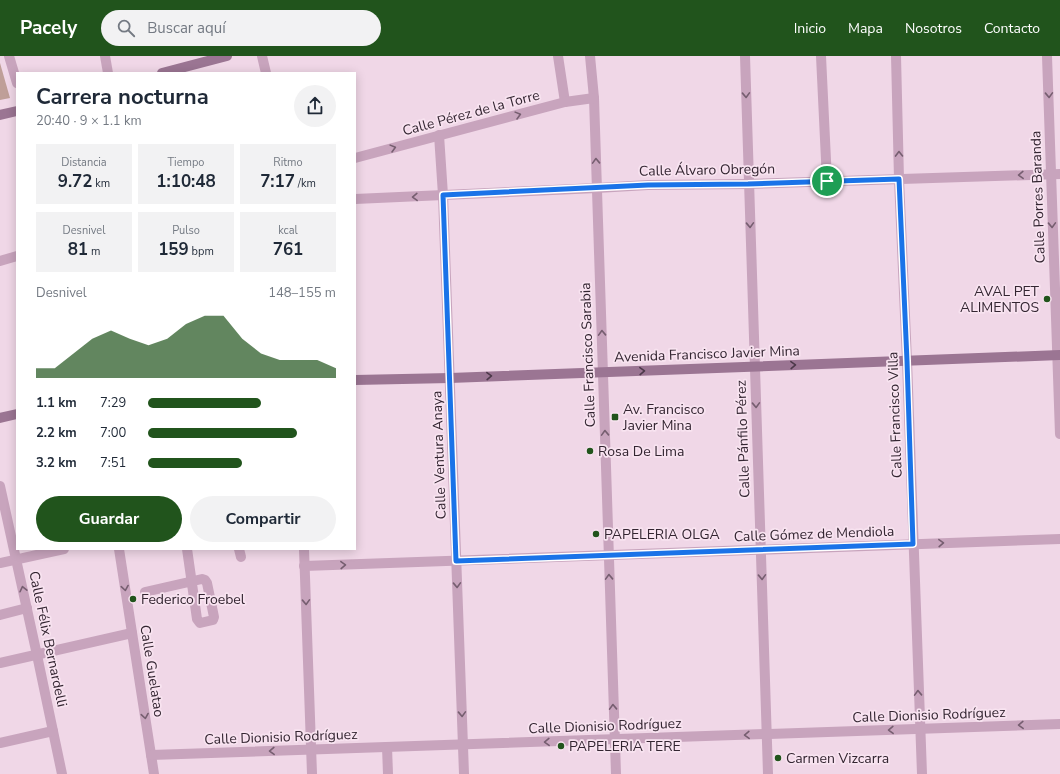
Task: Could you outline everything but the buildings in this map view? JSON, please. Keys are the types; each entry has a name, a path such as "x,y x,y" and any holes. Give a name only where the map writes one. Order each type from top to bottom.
{"main road":[{"path":"166,72 227,56"},
{"path":"0,115 16,111"},
{"name":"Avenida Francisco Javier Mina","path":"356,380 450,378 1058,355"},
{"path":"0,418 16,414"}],"street":[{"path":"9,56 16,80"},
{"path":"105,56 108,72"},
{"path":"262,56 266,72"},
{"path":"558,56 565,102"},
{"name":"Calle Francisco Sarabia","path":"590,56 594,98 616,774"},
{"name":"Calle Pánfilo Pérez","path":"745,56 768,774"},
{"path":"821,56 827,181"},
{"name":"Calle Francisco Villa","path":"896,56 899,179 922,774"},
{"name":"Calle Porres Baranda","path":"1048,56 1055,174 1060,434"},
{"name":"Calle Pérez de la Torre","path":"356,158 565,102 594,98"},
{"name":"Calle Ventura Anaya","path":"440,136 464,774"},
{"name":"Calle Álvaro Obregón","path":"356,199 648,185 748,184 1055,174"},
{"path":"0,261 16,256"},
{"name":"Calle Félix Bernardelli","path":"0,486 2,504 27,608 62,774"},
{"name":"Calle Gómez de Mendiola","path":"304,566 1060,539"},
{"path":"0,563 59,550"},
{"name":"Calle Guelatao","path":"119,550 154,774"},
{"path":"145,592 192,582 187,550"},
{"path":"304,550 312,774"},
{"path":"0,615 27,608"},
{"path":"0,663 132,633"},
{"name":"Calle Dionisio Rodríguez","path":"151,755 1060,724"},
{"path":"0,743 53,731"},
{"path":"387,747 388,774"}],"shaded area":[{"path":"0,63 10,98 0,100"}],"place":[{"name":"AVAL PET ALIMENTOS","path":"1047,299"},
{"name":"Av. Francisco Javier Mina","path":"615,417"},
{"name":"Rosa De Lima","path":"590,451"},
{"name":"PAPELERIA OLGA","path":"596,534"},
{"name":"Federico Froebel","path":"133,599"},
{"name":"PAPELERIA TERE","path":"561,746"},
{"name":"Carmen Vizcarra","path":"778,758"}],"route":[{"path":"899,179 913,544 456,561 443,195 648,185 748,184 827,181 899,179"}]}
